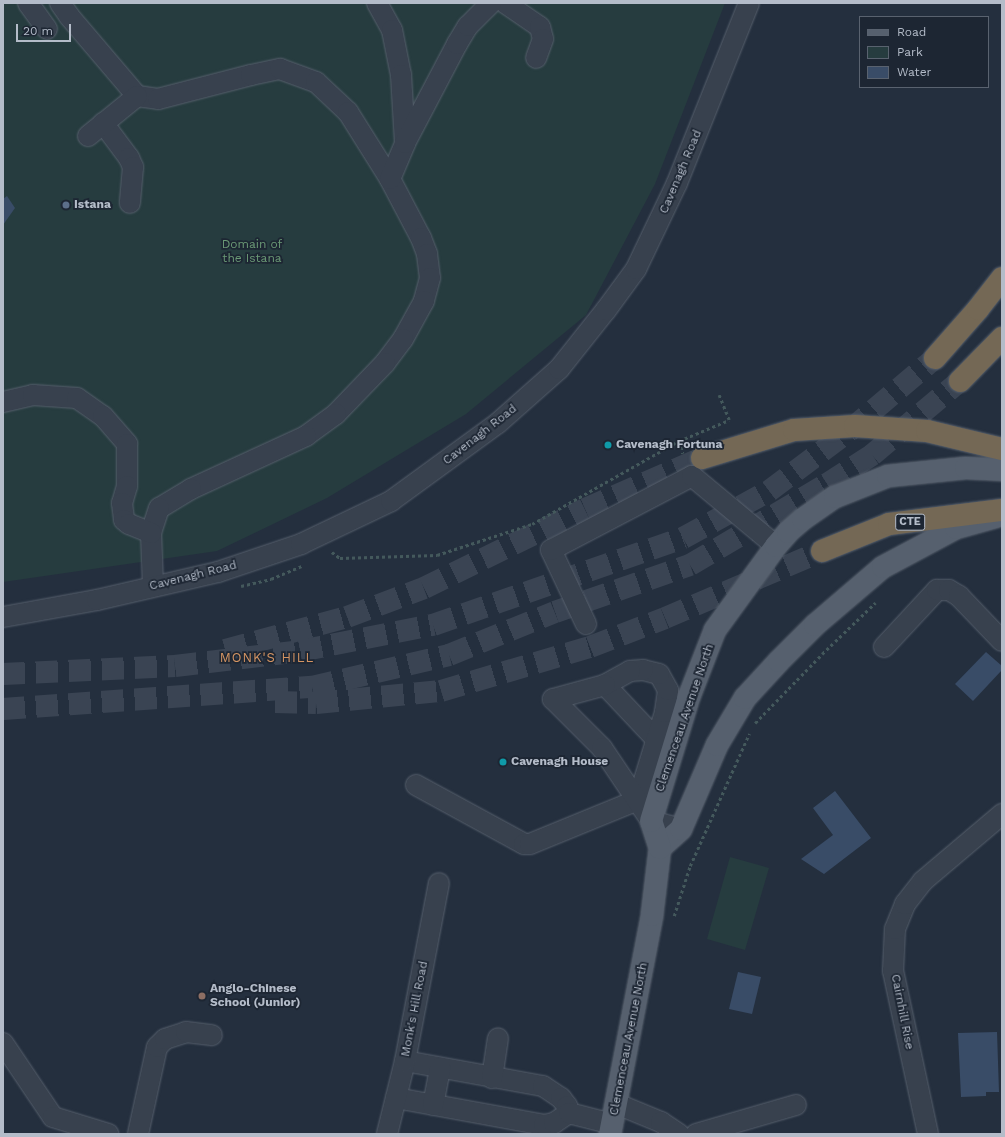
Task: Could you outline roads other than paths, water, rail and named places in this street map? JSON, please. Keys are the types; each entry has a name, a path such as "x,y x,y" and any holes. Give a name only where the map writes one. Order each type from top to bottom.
{"highway":[{"path":"935,358 978,309 1002,278"},
{"path":"960,381 1002,338"},
{"path":"702,458 787,432 855,426 928,431 1002,449"},
{"name":"CTE","path":"822,551 889,524 1002,510"}],"main road":[{"name":"Clemenceau Avenue North","path":"613,1120 652,915 660,848 651,821 689,697 715,630 776,546 803,519 835,497 888,476 966,468 1002,470"},
{"path":"660,848 681,829 717,745 745,698 815,625 883,566 956,528 1002,515"}],"street":[{"path":"28,3 47,29"},
{"path":"60,3 69,16 137,96 158,100 251,75 280,69 316,82 348,112 390,179 421,238 427,254 430,278 424,301 403,339 385,364 336,414 306,436 191,489 159,508 151,533 153,586"},
{"path":"377,3 392,30 401,75 405,142"},
{"path":"390,179 405,142 457,44 468,26 491,3"},
{"path":"505,3 540,27 543,39 536,58"},
{"name":"Cavenagh Road","path":"3,617 96,600 218,572 301,544 392,501 498,423 559,369 606,310 636,269 677,183 749,3"},
{"path":"88,136 137,96"},
{"path":"103,123 129,158 132,167 130,203"},
{"path":"3,402 33,395 77,398 103,416 127,444 127,486 122,503 124,520 129,524 151,533"},
{"path":"586,624 552,550 692,476 776,546"},
{"path":"884,647 937,590 949,590 959,596 1002,641"},
{"path":"638,800 665,712 668,690 659,674 643,670 630,671 605,685 553,699 602,748 651,821 681,829"},
{"path":"605,685 656,739"},
{"path":"416,785 524,844 530,844 638,800"},
{"name":"Cairnhill Rise","path":"928,1134 893,971 895,929 906,904 923,881 1002,814"},
{"name":"Monk's Hill Road","path":"387,1134 405,1061 439,883"},
{"path":"138,1134 157,1047 165,1039 186,1032 212,1035"},
{"path":"492,1078 498,1038"},
{"path":"3,1043 53,1117 108,1134"},
{"path":"405,1061 492,1078 543,1086 561,1098 567,1106 569,1113"},
{"path":"433,1105 440,1068"},
{"path":"396,1098 544,1125 554,1123 569,1113 613,1120 661,1122 679,1134"},
{"path":"696,1134 796,1105"}],"water":[{"path":"7,196 15,208 3,225 3,199"},
{"path":"986,652 1002,666 1002,670 973,701 955,684"},
{"path":"835,791 871,838 824,874 801,859 833,835 813,808"},
{"path":"738,972 761,977 752,1014 729,1009"},
{"path":"997,1032 999,1092 986,1092 986,1096 961,1097 958,1033"}],"tunnel":[{"path":"3,674 175,666 300,651 433,625 683,538 769,491 849,431 935,358"},
{"path":"3,709 312,687 449,655 555,612 690,565 827,484 872,455 960,381"},
{"path":"225,650 347,617 424,588 585,509 702,458"},
{"path":"275,702 316,703 441,691 590,647 665,618 822,551"}],"place":[{"name":"Istana","path":"66,205"},
{"name":"Cavenagh Fortuna","path":"608,445"},
{"name":"Cavenagh House","path":"503,762"},
{"name":"Anglo-Chinese School (Junior)","path":"202,996"}],"district":[{"name":"MONK'S HILL","path":"267,658"}],"park label":[{"name":"Domain of the Istana","path":"252,252"}]}
